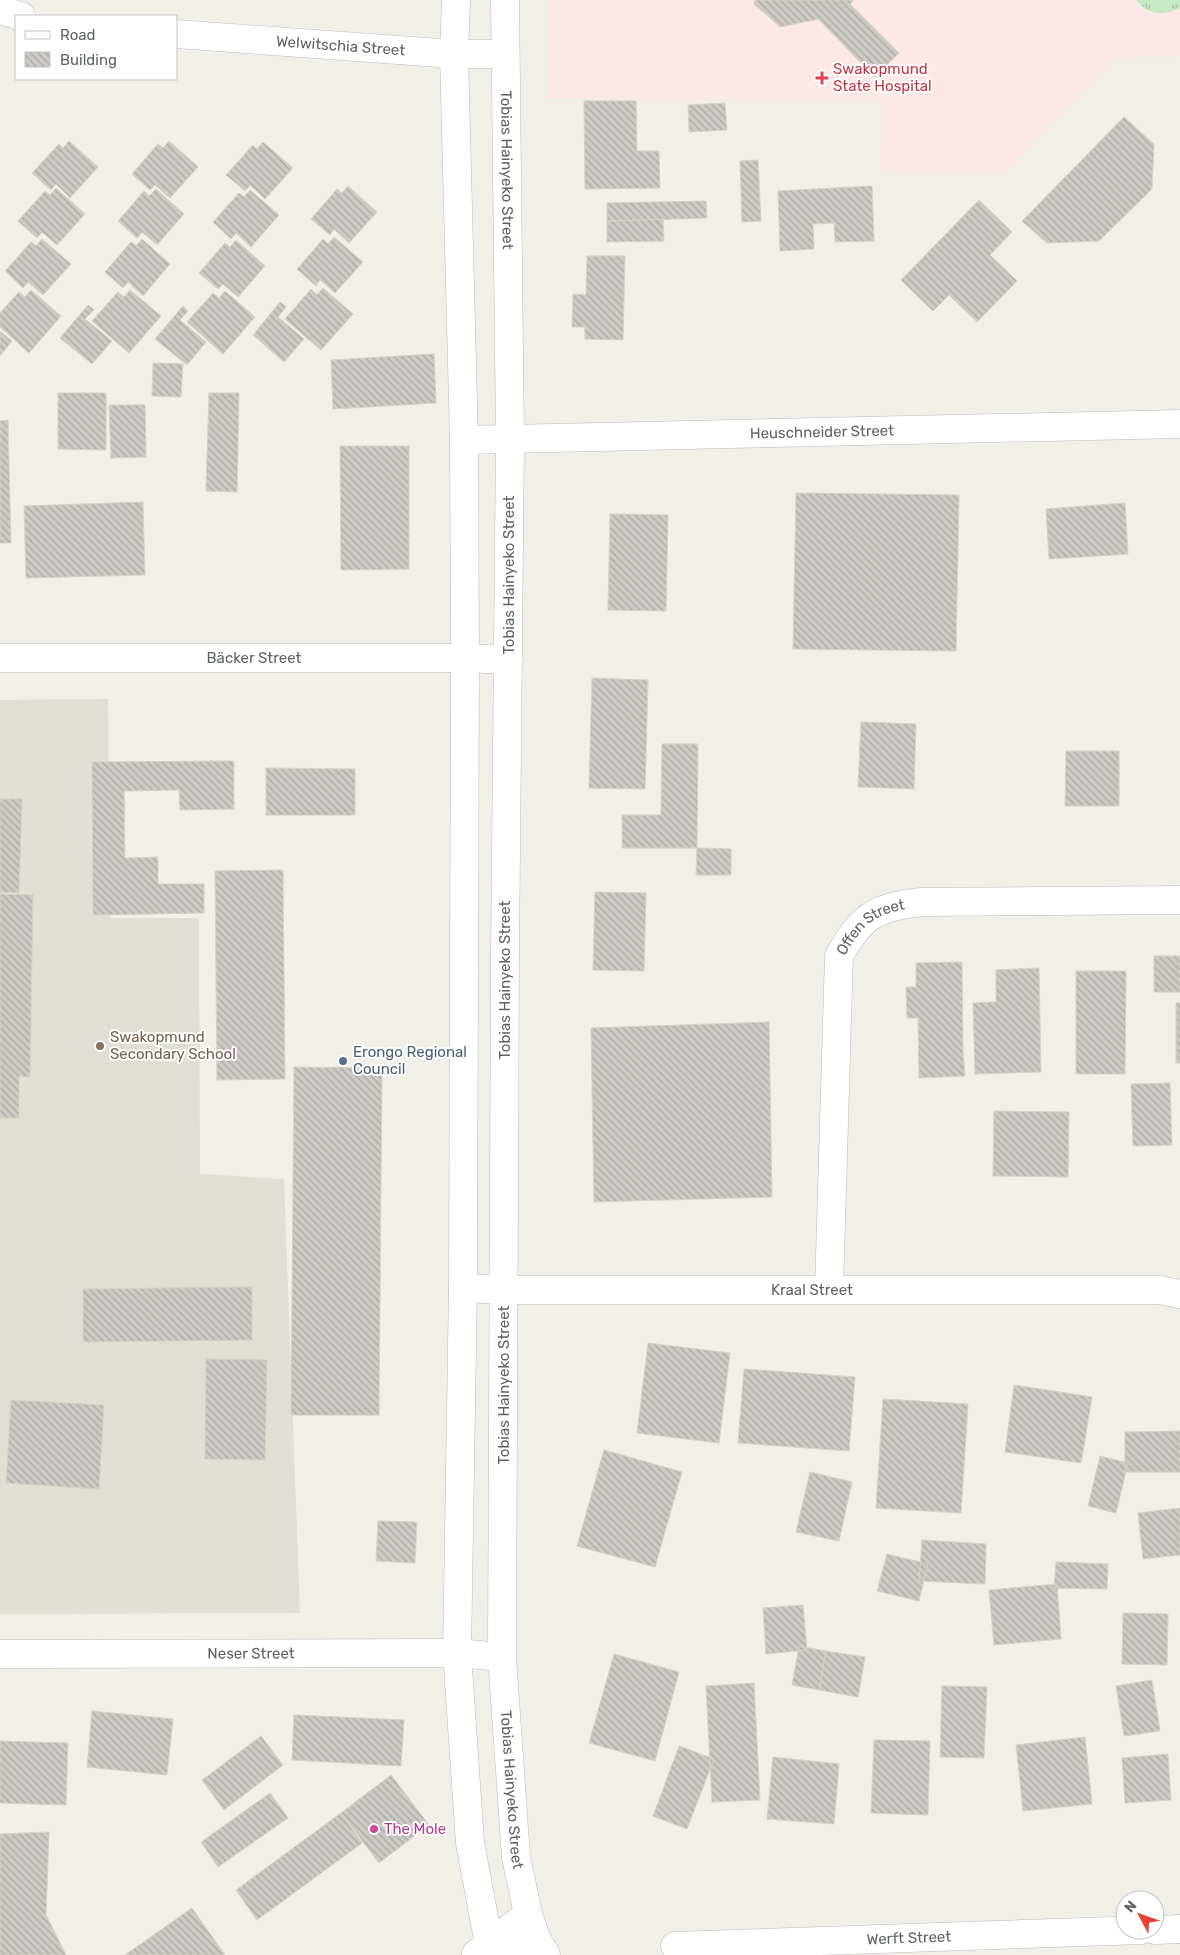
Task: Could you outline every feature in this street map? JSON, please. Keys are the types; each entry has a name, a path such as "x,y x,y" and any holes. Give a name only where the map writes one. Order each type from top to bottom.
{"street":[{"path":"456,0 454,54 464,440 465,658 463,1288 457,1653 470,1843 486,1951"},
{"name":"Tobias Hainyeko Street","path":"505,0 504,54 510,439 505,953 502,1656 516,1857 534,1950"},
{"path":"0,10 18,15"},
{"name":"Welwitschia Street","path":"178,34 454,54 504,54"},
{"name":"Heuschneider Street","path":"464,440 1180,424"},
{"name":"Bäcker Street","path":"0,658 465,658 508,660"},
{"name":"Offen Street","path":"829,1289 839,956 852,933 871,914 897,905 922,902 1180,900"},
{"name":"Kraal Street","path":"463,1288 504,1290 1173,1289"},
{"name":"Neser Street","path":"0,1654 457,1653 502,1656"},
{"path":"486,1951 528,1914"},
{"path":"1165,1930 1180,1929"},
{"name":"Werft Street","path":"675,1946 1115,1931"}],"shaded area":[{"name":"Swakopmund State Hospital","path":"548,0 1180,0 1180,56 1116,57 1005,173 881,172 882,101 548,98"},
{"name":"Swakopmund Secondary School","path":"108,699 110,918 199,918 200,1174 284,1179 300,1613 0,1614 0,700"}],"green space":[{"path":"1136,0 1180,0 1180,7 1168,12 1156,13 1146,9"}],"building":[{"path":"755,0 854,0 850,4 899,53 875,77 818,19 780,27 754,4"},
{"path":"584,101 636,101 637,151 659,151 660,188 585,189"},
{"path":"725,103 727,130 689,132 688,105"},
{"path":"1124,117 1154,144 1152,189 1099,241 1047,243 1022,221"},
{"path":"69,141 98,167 70,198 56,184 51,190 32,173 59,144 63,148"},
{"path":"169,141 198,167 170,198 155,185 150,190 132,174 158,144 163,148"},
{"path":"263,142 293,168 265,199 250,185 245,191 226,175 253,145 257,149"},
{"path":"758,160 761,221 742,222 740,161"},
{"path":"348,186 377,212 349,243 334,229 330,235 311,219 337,189 342,193"},
{"path":"872,186 874,241 835,242 834,223 813,224 814,249 780,251 778,191"},
{"path":"56,188 85,214 57,245 42,232 37,238 18,221 45,191 50,195"},
{"path":"156,189 184,214 157,245 142,232 137,238 118,221 144,191 149,196"},
{"path":"250,190 279,215 251,247 236,233 231,239 213,222 239,193 244,197"},
{"path":"979,200 1012,232 990,255 1017,281 977,322 949,295 933,311 901,280"},
{"path":"706,201 707,218 607,221 607,203"},
{"path":"663,219 664,241 607,242 607,221"},
{"path":"334,237 363,262 335,293 320,280 316,286 297,269 323,239 328,244"},
{"path":"42,239 71,264 43,295 28,282 23,288 5,271 31,242 36,246"},
{"path":"142,239 170,264 143,296 128,282 123,288 105,272 131,242 136,246"},
{"path":"236,240 265,266 238,297 223,284 218,289 199,273 225,243 230,247"},
{"path":"587,256 625,256 623,340 585,339 585,327 572,327 573,294 586,295"},
{"path":"323,288 353,314 321,350 285,319 311,289 317,295"},
{"path":"31,290 61,316 29,353 0,327 0,313 19,292 25,297"},
{"path":"130,290 161,316 129,353 92,321 118,292 124,297"},
{"path":"225,291 255,317 223,354 187,322 213,293 219,298"},
{"path":"280,302 286,307 278,317 304,339 284,362 253,335"},
{"path":"88,305 94,310 85,319 112,341 92,364 60,338"},
{"path":"183,306 188,311 180,320 206,342 187,365 155,339"},
{"path":"0,331 12,341 0,356"},
{"path":"434,354 436,403 333,409 331,360"},
{"path":"153,363 183,364 181,397 152,396"},
{"path":"58,393 106,393 106,450 58,449"},
{"path":"209,393 239,393 237,492 206,491"},
{"path":"109,405 145,405 146,457 111,458"},
{"path":"8,420 11,543 0,543 0,421"},
{"path":"340,446 409,446 409,569 341,570"},
{"path":"796,493 959,495 956,651 793,649"},
{"path":"143,502 145,575 26,578 24,506"},
{"path":"1125,503 1128,554 1049,559 1046,509"},
{"path":"610,514 668,515 666,611 608,610"},
{"path":"592,678 648,680 645,789 589,788"},
{"path":"861,722 916,724 914,789 858,787"},
{"path":"662,744 698,744 697,848 622,848 622,815 661,815"},
{"path":"1066,751 1119,751 1119,806 1065,806"},
{"path":"234,761 234,809 180,810 179,790 124,791 125,858 158,857 158,884 204,884 204,913 93,915 92,762"},
{"path":"266,768 355,769 355,815 266,815"},
{"path":"0,799 22,799 19,893 0,892"},
{"path":"697,848 731,849 731,875 696,875"},
{"path":"283,870 285,1079 217,1080 215,871"},
{"path":"595,892 646,893 644,971 593,970"},
{"path":"0,894 33,895 30,1077 19,1076 19,1118 0,1118"},
{"path":"1154,956 1180,956 1180,992 1154,992"},
{"path":"962,962 965,1076 919,1078 918,1018 907,1018 906,987 916,987 916,963"},
{"path":"1039,968 1041,1072 975,1074 973,1003 996,1002 996,970"},
{"path":"1076,971 1126,971 1125,1074 1076,1074"},
{"path":"1176,1003 1180,1003 1180,1063 1176,1063"},
{"path":"769,1022 772,1197 594,1202 591,1028"},
{"path":"294,1067 382,1068 379,1415 291,1415"},
{"path":"1170,1083 1172,1145 1133,1146 1131,1084"},
{"path":"994,1111 1069,1112 1068,1177 993,1176"},
{"path":"252,1287 252,1340 83,1342 83,1289"},
{"path":"648,1343 730,1353 719,1443 637,1433"},
{"path":"206,1359 267,1360 265,1460 205,1459"},
{"path":"744,1369 855,1377 849,1451 738,1443"},
{"path":"1014,1385 1092,1397 1081,1463 1005,1452"},
{"path":"883,1399 968,1404 961,1513 876,1508"},
{"path":"11,1400 104,1405 99,1489 6,1483"},
{"path":"1180,1431 1180,1472 1125,1472 1125,1432"},
{"path":"604,1450 682,1472 655,1567 577,1546"},
{"path":"1100,1456 1128,1463 1116,1513 1088,1506"},
{"path":"810,1472 852,1482 839,1541 796,1532"},
{"path":"1180,1508 1180,1555 1143,1559 1138,1513"},
{"path":"378,1521 417,1522 415,1563 376,1561"},
{"path":"922,1540 986,1544 985,1584 919,1581"},
{"path":"887,1554 928,1564 919,1601 877,1591"},
{"path":"1056,1562 1108,1564 1107,1589 1054,1588"},
{"path":"1057,1584 1061,1639 994,1645 989,1590"},
{"path":"803,1605 807,1650 766,1654 763,1608"},
{"path":"1123,1613 1168,1614 1167,1665 1122,1664"},
{"path":"799,1646 826,1651 819,1690 792,1685"},
{"path":"826,1651 865,1657 858,1697 819,1690"},
{"path":"614,1654 679,1672 655,1761 589,1743"},
{"path":"1152,1680 1160,1731 1124,1736 1116,1686"},
{"path":"754,1683 760,1800 712,1802 706,1686"},
{"path":"942,1686 987,1687 984,1758 940,1757"},
{"path":"92,1711 173,1719 167,1775 87,1767"},
{"path":"294,1715 404,1720 401,1766 292,1760"},
{"path":"261,1736 283,1765 224,1810 202,1780"},
{"path":"1085,1737 1092,1804 1023,1811 1016,1745"},
{"path":"874,1740 930,1741 928,1815 871,1813"},
{"path":"0,1741 68,1743 66,1805 0,1803"},
{"path":"679,1746 714,1759 687,1829 653,1816"},
{"path":"1168,1754 1171,1800 1125,1803 1122,1758"},
{"path":"773,1757 839,1764 834,1824 767,1819"},
{"path":"391,1775 429,1825 379,1863 341,1813"},
{"path":"270,1793 288,1818 218,1867 201,1842"},
{"path":"341,1813 362,1843 257,1920 236,1890"},
{"path":"49,1832 46,1915 66,1955 0,1955 0,1834"},
{"path":"192,1908 225,1955 125,1955"}],"place":[{"name":"Swakopmund State Hospital","path":"822,78"},
{"name":"Swakopmund Secondary School","path":"100,1046"},
{"name":"Erongo Regional Council","path":"343,1061"},
{"name":"The Mole","path":"374,1829"}]}
